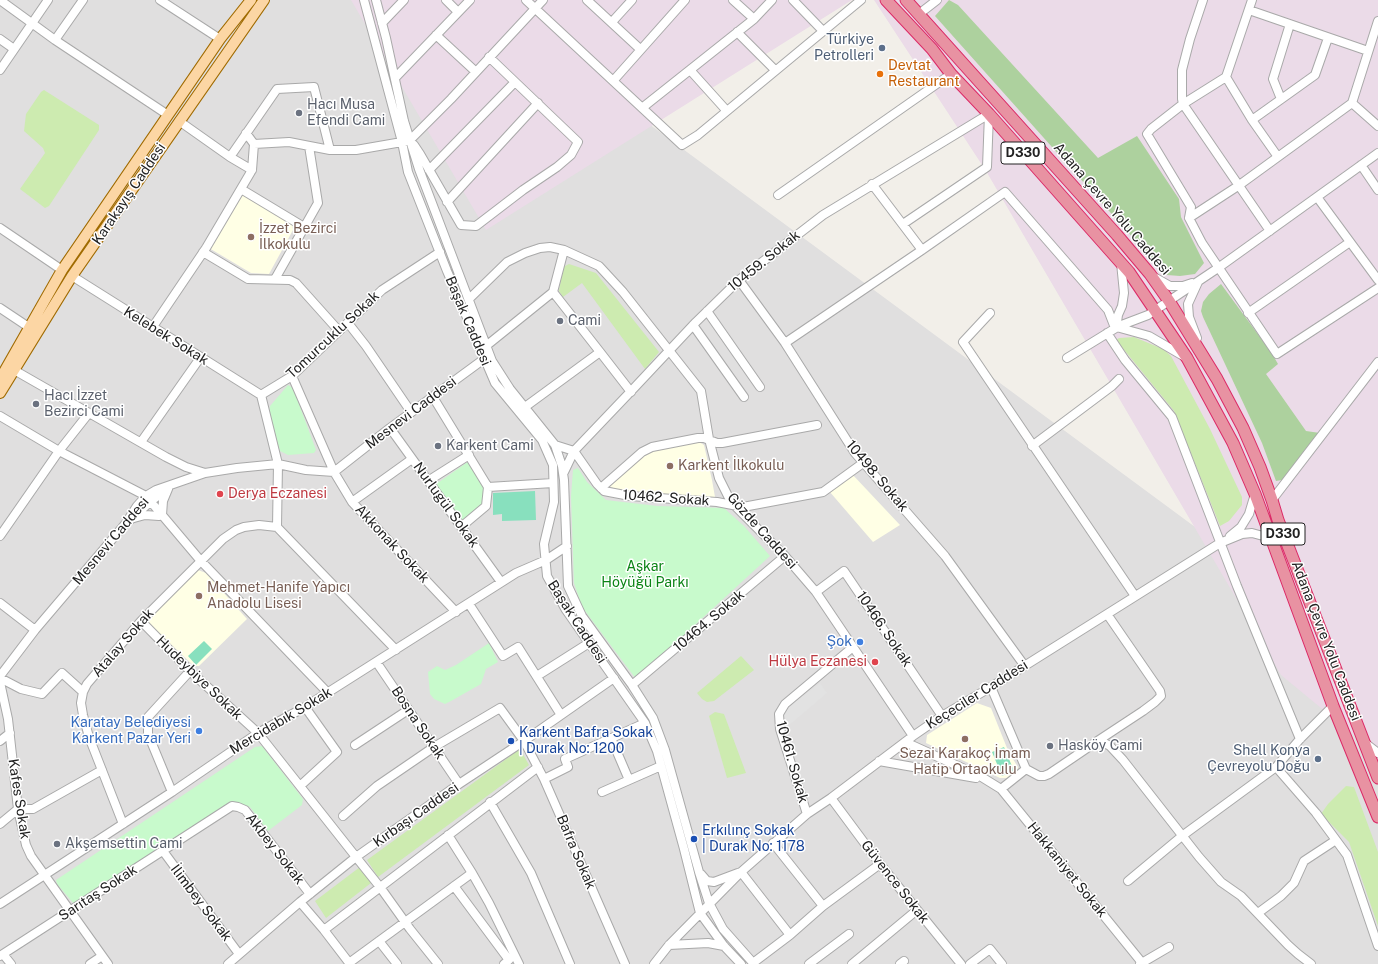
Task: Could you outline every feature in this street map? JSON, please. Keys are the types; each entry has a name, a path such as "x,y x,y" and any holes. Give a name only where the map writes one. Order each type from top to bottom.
{"highway":[{"name":"Adana Çevre Yolu Caddesi","path":"886,0 932,49 951,74 989,114 1121,262 1155,309 1187,358 1234,443 1255,494 1333,706 1378,817"},
{"name":"Adana Çevre Yolu Caddesi","path":"906,0 1118,235 1150,274 1217,379 1243,428 1260,467 1278,520 1378,778"}],"main road":[{"name":"Karakayış Caddesi","path":"0,379 62,270 220,39 251,0"},
{"name":"Karakayış Caddesi","path":"0,393 72,276 179,120 264,0"}],"street":[{"path":"0,0 55,40 168,115"},
{"path":"0,70 48,0"},
{"path":"55,40 83,0"},
{"path":"160,0 220,39"},
{"name":"Başak Caddesi","path":"364,0 406,141 492,361 510,389 555,446 564,472 568,586 582,616 632,685 653,718 665,750 709,903 723,929 753,963"},
{"name":"Başak Caddesi","path":"376,0 404,121 408,172 495,383 542,440 553,465 554,502 544,544 547,576 566,610 645,723 657,751 700,913 737,962"},
{"path":"382,23 404,0"},
{"path":"446,0 458,12"},
{"path":"395,78 470,0"},
{"path":"526,0 682,146 698,135 726,110 861,0"},
{"path":"254,144 289,142 330,150 356,150 406,141 476,72 543,0"},
{"path":"587,0 640,49"},
{"path":"612,22 632,0"},
{"path":"613,81 685,0"},
{"path":"733,0 754,19"},
{"path":"642,108 754,19 772,0"},
{"path":"793,0 823,31"},
{"path":"919,14 937,0"},
{"path":"1203,0 1182,70 1183,104 1270,231"},
{"path":"1252,0 1226,77 1183,104 1151,129 1147,134 1192,207 1189,218 1202,243 1277,354 1378,288"},
{"path":"1249,10 1368,51"},
{"path":"1189,218 1238,186 1352,103 1378,22"},
{"path":"1281,99 1273,79 1290,24"},
{"path":"737,32 775,70"},
{"path":"436,35 476,72"},
{"path":"1252,120 1315,75 1328,38"},
{"path":"0,39 14,49"},
{"path":"406,141 420,154 461,224 476,226 523,190 557,167 571,155 578,142 489,57"},
{"path":"690,70 726,110"},
{"path":"778,195 951,74"},
{"path":"1226,77 1252,120 1278,157"},
{"path":"429,170 515,82"},
{"path":"230,157 277,88 314,87 330,150"},
{"path":"447,202 538,103"},
{"path":"1352,103 1378,126"},
{"path":"903,224 987,166 989,114"},
{"name":"10459. Sokak","path":"564,472 574,451 693,325 739,280 823,215 989,114"},
{"path":"179,120 230,157 252,170"},
{"path":"152,328 203,252 252,170 254,144 246,133"},
{"path":"275,279 318,203 309,146"},
{"path":"1067,358 1117,327 1148,315 1218,268 1378,153"},
{"path":"1361,165 1378,190"},
{"path":"872,184 922,250"},
{"path":"241,189 304,227"},
{"path":"785,343 1005,192 1108,310 1117,327 1149,336 1187,358"},
{"path":"1317,197 1378,280"},
{"path":"0,228 62,270"},
{"path":"1248,313 1350,242"},
{"name":"Gözde Caddesi","path":"469,299 507,262 525,253 540,248 550,247 564,250 599,266 623,292 701,391 709,439 723,487 735,506 785,556 816,592 913,736"},
{"path":"486,346 554,292 564,250"},
{"path":"203,252 248,279 290,280 296,283 339,331"},
{"name":"Tomurcuklu Sokak","path":"261,395 292,376 382,290 440,252"},
{"path":"1117,327 1118,315 1122,306 1124,293 1121,262"},
{"path":"1150,274 1170,286 1183,286 1198,282"},
{"name":"Kelebek Sokak","path":"72,276 152,328 261,395"},
{"name":"10498. Sokak","path":"739,280 785,343 847,441 863,463 945,556 1024,665"},
{"path":"1198,282 1188,304 1189,317 1193,330 1217,379"},
{"path":"554,292 631,392"},
{"path":"0,308 30,328"},
{"path":"707,311 760,387"},
{"path":"990,314 963,342 1135,596"},
{"path":"348,323 366,346 411,412"},
{"path":"693,325 744,398"},
{"path":"1107,333 1125,360 1172,417 1220,542 1300,739"},
{"path":"525,407 600,352"},
{"path":"141,442 200,358"},
{"name":"Mesnevi Caddesi","path":"0,677 35,630 156,490 178,484 205,473 256,466 278,464 306,470 334,472 411,412 484,359"},
{"path":"1272,500 1378,362"},
{"path":"14,370 177,462 205,473"},
{"name":"Akkonak Sokak","path":"292,376 334,472 352,502 456,612"},
{"path":"1032,446 1119,379"},
{"path":"261,395 278,464 278,527 396,650"},
{"path":"433,397 488,487 486,506 461,527"},
{"path":"0,536 59,451 89,413"},
{"path":"0,416 59,451 124,486 146,501 200,560 328,693"},
{"path":"555,446 574,451 593,480 601,488 646,449 698,438 709,439 717,443 722,443 817,425"},
{"name":"Nurlugül Sokak","path":"390,428 501,582"},
{"path":"428,481 469,455"},
{"path":"352,502 412,459"},
{"name":"10462. Sokak","path":"601,488 609,492 622,495 717,502 735,506 750,507 823,492 863,463"},
{"path":"488,487 554,483"},
{"path":"146,501 178,484"},
{"path":"162,517 163,502 168,489"},
{"path":"1228,538 1249,514 1255,494"},
{"path":"129,521 144,515 162,517"},
{"name":"Atalay Sokak","path":"123,824 82,715 81,703 83,692 87,684 141,621 200,560 223,539 236,530 244,527 259,525 278,527"},
{"path":"1228,538 1252,533 1263,536 1273,543"},
{"name":"Keçeciler Caddesi","path":"709,903 741,872 807,814 831,798 913,736 942,716 991,687 1228,538"},
{"name":"Mercidabık Sokak","path":"0,904 172,792 258,733 328,693 469,604 501,582 516,573 546,560 566,546"},
{"name":"10464. Sokak","path":"632,685 785,556"},
{"name":"10466. Sokak","path":"816,592 844,571 942,716"},
{"path":"0,603 35,630"},
{"path":"469,604 503,656 518,647 562,715"},
{"path":"991,687 1026,769 1039,776 1049,774 1155,702 1160,696 1160,691 1107,614"},
{"name":"Hudeybiye Sokak","path":"141,621 190,671 258,733 380,887 438,964"},
{"path":"537,676 589,643"},
{"name":"10461. Sokak","path":"807,814 780,729 779,714 785,704 853,647"},
{"name":"Bosna Sokak","path":"376,663 459,784"},
{"path":"172,792 148,734 148,717 190,671"},
{"path":"0,677 20,689 42,694 62,673 83,692"},
{"name":"Kırbaşı Caddesi","path":"228,964 300,902 356,857 459,784 614,678"},
{"name":"Kafes Sokak","path":"0,682 7,711 18,809 26,845 31,856 108,964"},
{"path":"1128,881 1182,836 1276,767 1300,739 1333,706"},
{"path":"300,786 337,752 305,707"},
{"name":"Bafra Sokak","path":"434,747 500,708 524,741 544,779 625,964"},
{"path":"355,745 408,710"},
{"path":"544,779 568,767 566,759 645,723"},
{"path":"0,741 10,733"},
{"path":"611,738 629,780"},
{"path":"1099,740 1110,746 1123,760 1182,836 1221,882 1242,896 1298,954 1311,964"},
{"name":"Hakkaniyet Sokak","path":"905,742 988,781 1001,789 1141,964"},
{"path":"1365,742 1378,753"},
{"path":"343,816 377,786 434,747"},
{"name":"Hakkaniyet Sokak","path":"879,761 988,781"},
{"path":"602,792 661,766"},
{"path":"324,930 490,802 538,767"},
{"path":"1276,767 1316,813 1347,855 1378,946"},
{"path":"1001,789 1026,769"},
{"path":"0,824 18,809 33,809 102,770"},
{"name":"Güvence Sokak","path":"831,798 880,864 961,964"},
{"path":"490,802 531,873 570,964"},
{"name":"Sarıtaş Sokak","path":"2,955 163,852 227,809 232,806 238,807"},
{"name":"Akbey Sokak","path":"238,807 249,815 310,894"},
{"path":"448,835 489,903 512,961"},
{"path":"1258,913 1281,896 1294,883 1304,861 1336,840"},
{"path":"773,843 823,906"},
{"name":"İlimbey Sokak","path":"163,852 239,954"},
{"path":"753,963 790,935 823,906 880,864"},
{"path":"699,872 707,881 714,882 741,872 790,935"},
{"path":"300,902 324,930 349,964 472,873"},
{"path":"454,886 512,961"},
{"path":"654,964 669,944 709,903"},
{"path":"852,964 917,910"},
{"path":"809,964 849,934"},
{"path":"379,941 397,964"},
{"path":"669,944 708,944 724,946"},
{"path":"1141,964 1169,947"},
{"path":"970,964 990,949 1002,964"},
{"path":"2,955 11,964"},
{"path":"90,964 102,956"}],"shaded area":[{"path":"0,0 481,0 1378,662 1378,964 0,964"},
{"path":"351,0 852,0 486,230"},
{"path":"874,0 1378,0 1378,755 1281,675 986,171"},
{"name":"İzzet Bezirci İlkokulu","path":"244,195 292,222 293,230 269,274 251,273 209,248 240,197"},
{"name":"Karkent İlkokulu","path":"699,442 704,445 712,480 715,497 714,499 620,491 609,486 647,452"},
{"path":"852,474 900,525 873,542 829,491"},
{"name":"Mehmet-Hanife Yapıcı Anadolu Lisesi","path":"198,570 206,573 247,619 199,666 194,666 148,623 193,573"},
{"path":"820,683 827,693 786,728 783,714 790,706"},
{"name":"Sezai Karakoç İmam Hatip Ortaokulu","path":"977,703 991,708 1009,753 1018,767 1017,771 1007,778 1000,778 926,743 927,735"}],"green space":[{"path":"949,0 958,5 1098,158 1137,136 1179,199 1181,217 1204,263 1195,274 1180,276 1167,275 1143,249 935,16"},
{"path":"44,90 99,125 99,130 49,206 45,208 20,189 45,153 43,148 24,131 26,114"},
{"path":"569,264 596,273 659,352 645,369 582,283 563,297 559,291 563,267"},
{"path":"1221,284 1271,352 1278,364 1266,374 1306,431 1320,433 1282,480 1276,481 1262,443 1201,311 1203,302 1209,294"},
{"path":"1134,337 1163,349 1171,356 1210,429 1242,497 1242,505 1229,521 1220,526 1174,411 1116,340 1119,338"},
{"path":"288,385 293,388 316,450 314,453 288,455 280,451 269,415 270,406"},
{"path":"469,461 486,487 485,504 462,523 431,482 435,478 439,482"},
{"name":"Aşkar Höyüğü Parkı","path":"578,468 587,482 606,500 657,506 724,508 744,526 770,556 636,679 582,607 574,583 571,496 573,470"},
{"path":"535,491 536,520 502,521 502,514 493,515 493,493"},
{"path":"204,641 212,649 196,665 188,656"},
{"path":"489,643 498,662 486,669 481,684 445,704 434,699 430,694 428,672 437,666 445,670 456,665"},
{"path":"741,656 754,670 714,701 707,702 702,699 697,693"},
{"path":"715,712 724,714 746,773 727,778 709,716"},
{"path":"262,746 303,799 302,805 268,831 250,807 237,803 231,803 74,904 57,884 56,880 255,747"},
{"path":"1004,747 1014,771 1002,776 992,752"},
{"path":"520,749 529,765 378,877 367,860"},
{"path":"1346,786 1354,787 1378,852 1378,926 1349,842 1321,814 1328,804"},
{"path":"360,867 371,883 326,918 315,901"}],"place":[{"name":"Türkiye Petrolleri","path":"882,48"},
{"name":"Devtat Restaurant","path":"880,74"},
{"name":"Hacı Musa Efendi Cami","path":"299,113"},
{"name":"İzzet Bezirci İlkokulu","path":"251,237"},
{"name":"Cami","path":"560,321"},
{"name":"Hacı İzzet Bezirci Cami","path":"36,404"},
{"name":"Karkent Cami","path":"438,446"},
{"name":"Karkent İlkokulu","path":"670,466"},
{"name":"Derya Eczanesi","path":"220,494"},
{"name":"Mehmet-Hanife Yapıcı Anadolu Lisesi","path":"199,596"},
{"name":"Şok","path":"860,642"},
{"name":"Hülya Eczanesi","path":"875,662"},
{"name":"Karatay Belediyesi Karkent Pazar Yeri","path":"199,731"},
{"name":"Sezai Karakoç İmam Hatip Ortaokulu","path":"965,739"},
{"name":"Karkent Bafra Sokak | Durak No: 1200","path":"511,741"},
{"name":"Hasköy Cami","path":"1050,746"},
{"name":"Shell Konya Çevreyolu Doğu","path":"1318,759"},
{"name":"Erkılınç Sokak | Durak No: 1178","path":"694,839"},
{"name":"Akşemsettin Cami","path":"57,844"}]}
